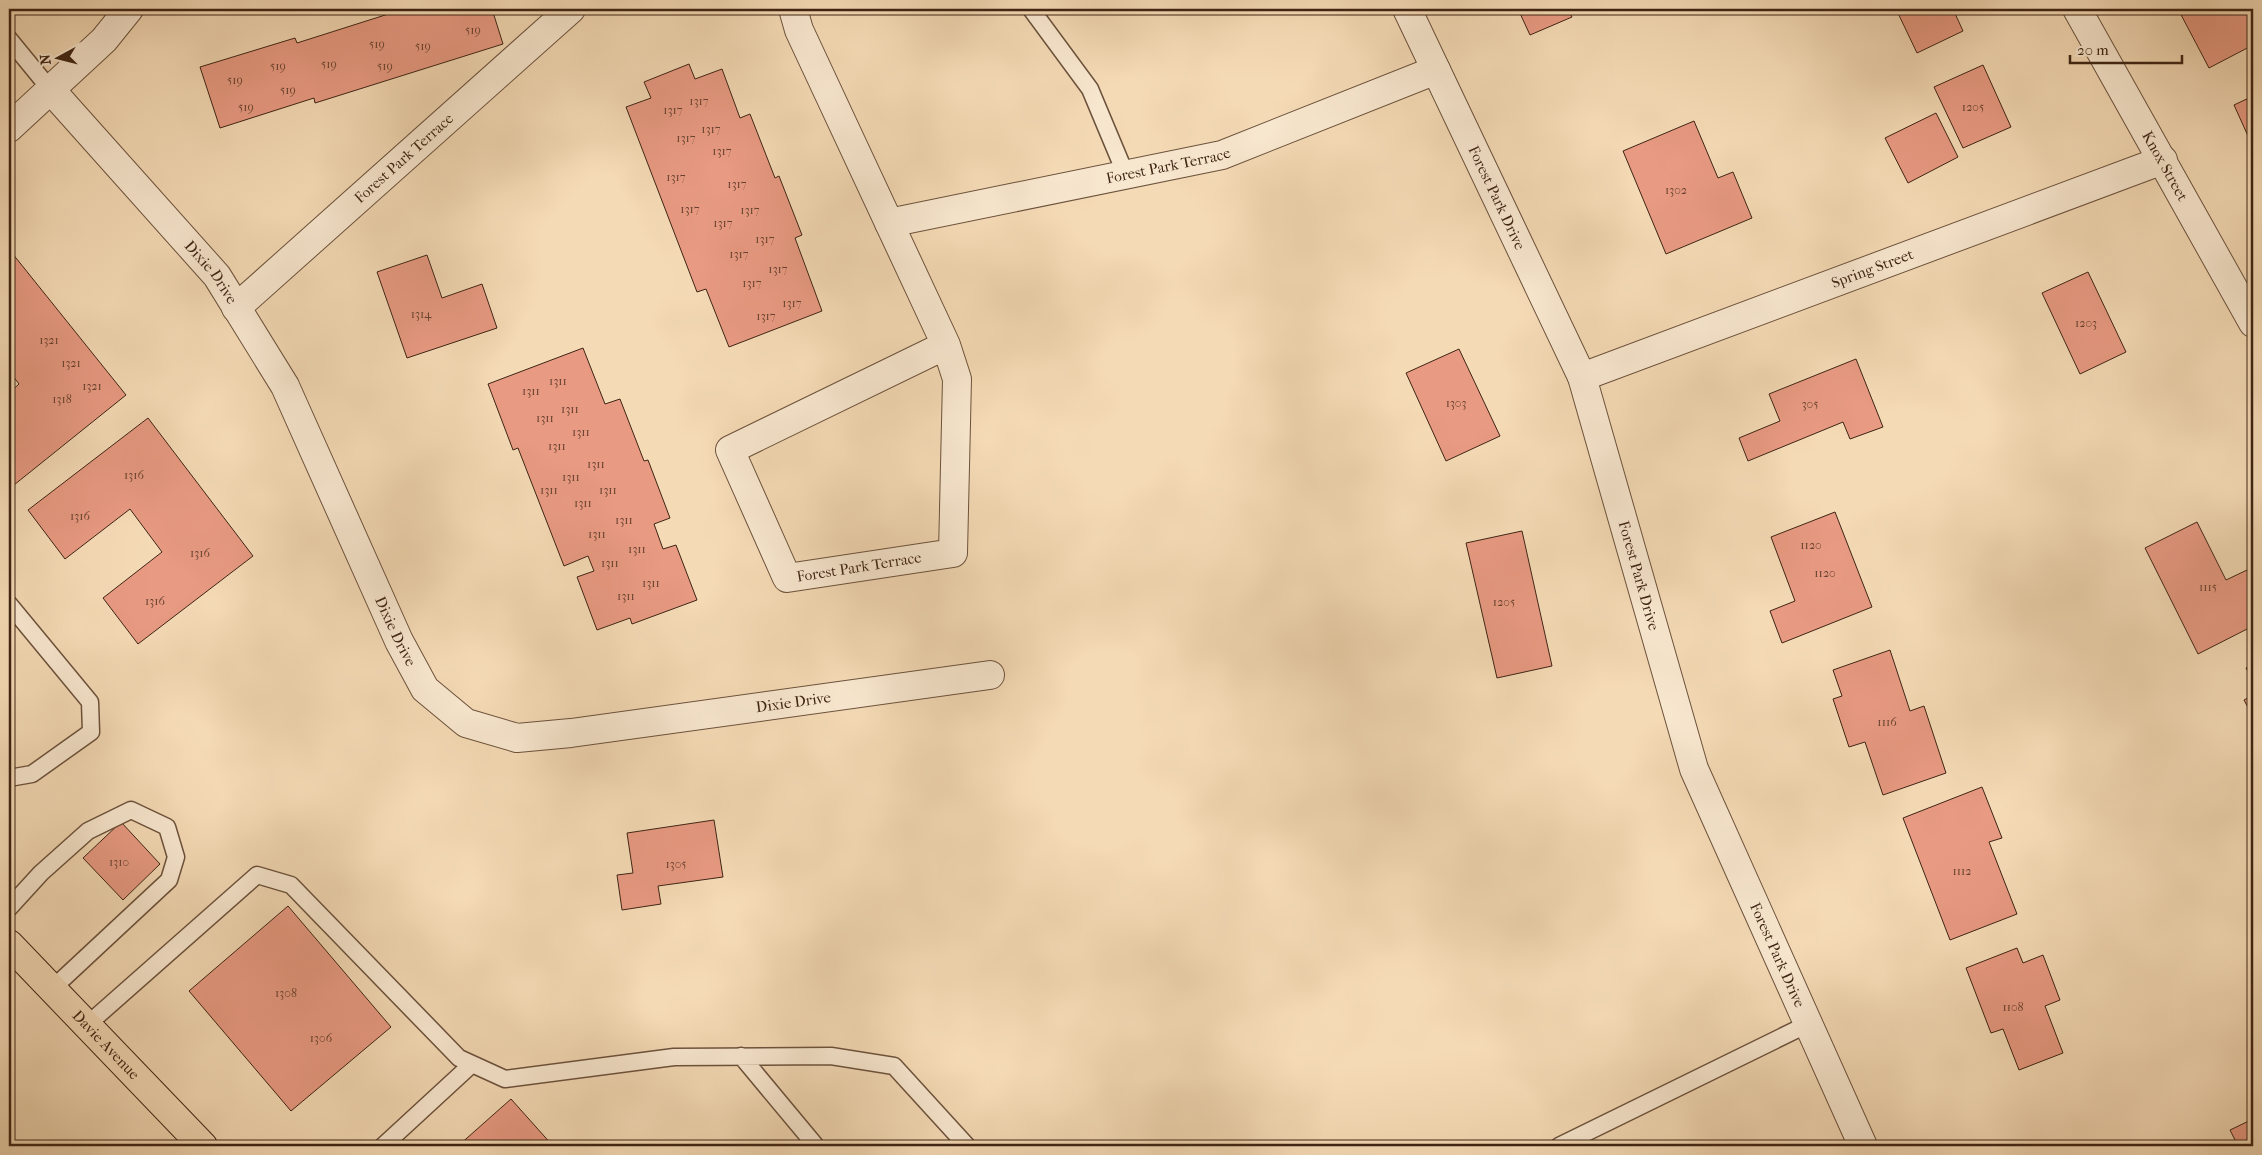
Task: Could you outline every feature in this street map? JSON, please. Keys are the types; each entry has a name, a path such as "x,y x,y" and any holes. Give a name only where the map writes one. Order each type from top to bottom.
{"main road":[{"name":"Davie Avenue","path":"9,944 203,1146"}],"street":[{"path":"9,128 104,40 129,9"},
{"name":"Forest Park Terrace","path":"236,308 571,9"},
{"name":"Forest Park Terrace","path":"793,9 799,30 946,345 957,379 953,553 786,578 730,450 946,345"},
{"name":"Forest Park Drive","path":"1407,9 1582,377 1694,769 1863,1146"},
{"name":"Knox Street","path":"2077,9 2164,160 2253,323"},
{"name":"Forest Park Terrace","path":"889,223 1222,155 1436,70"},
{"name":"Dixie Drive","path":"50,89 217,276 285,386 399,641 424,689 466,723 518,738 526,738 990,675"},
{"name":"Spring Street","path":"1582,377 2164,160"}],"lane":[{"path":"1030,9 1090,90 1126,175"},
{"path":"9,39 50,89"},
{"path":"9,604 90,702 91,732 32,774 9,778"},
{"path":"9,908 41,873 88,831 131,810 167,826 176,857 169,880 52,989"},
{"path":"87,1025 257,875 291,885 459,1058 505,1079 674,1057 831,1056 894,1066 967,1146"},
{"path":"1559,1146 1808,1024"},
{"path":"741,1056 816,1146"},
{"path":"383,1146 472,1064"}],"building":[{"path":"404,9 492,9 503,44 315,103 314,98 220,128 200,67 295,38 297,43"},
{"path":"1518,9 1568,9 1572,17 1530,35"},
{"path":"1896,9 1953,9 1963,31 1917,53"},
{"path":"2178,9 2253,9 2253,45 2209,68"},
{"path":"689,64 695,79 722,69 740,118 750,114 775,178 779,176 802,235 795,238 822,311 729,347 706,289 697,292 626,107 651,98 644,82"},
{"path":"1983,65 2011,127 1963,148 1934,87"},
{"path":"2253,96 2253,147 2234,105"},
{"path":"1936,113 1958,157 1908,183 1885,138"},
{"path":"1694,121 1718,178 1733,172 1752,218 1666,254 1623,151"},
{"path":"12,253 126,395 9,489 9,393 19,384 9,371 9,256"},
{"path":"427,255 442,298 482,284 497,328 407,358 377,272"},
{"path":"2088,272 2126,352 2080,374 2042,293"},
{"path":"583,348 605,404 620,399 644,461 648,460 670,518 654,524 663,549 676,545 697,600 632,624 630,618 597,630 577,577 594,571 588,556 564,566 518,448 513,450 488,384"},
{"path":"1459,349 1500,436 1446,461 1406,373"},
{"path":"1856,359 1883,427 1850,439 1843,422 1748,461 1739,438 1780,421 1769,394"},
{"path":"148,418 253,556 138,644 103,598 162,552 130,509 65,559 28,510"},
{"path":"1835,512 1872,607 1782,643 1770,611 1795,601 1771,537"},
{"path":"2197,522 2226,580 2247,570 2253,583 2253,626 2198,654 2145,548"},
{"path":"1522,531 1552,666 1497,678 1466,543"},
{"path":"1890,650 1910,711 1924,706 1946,773 1883,795 1865,742 1849,747 1833,699 1842,696 1833,670"},
{"path":"2253,664 2253,681 2246,668"},
{"path":"2253,695 2253,717 2244,700"},
{"path":"1982,787 2002,838 1989,842 2017,914 1950,940 1903,818"},
{"path":"714,820 723,877 658,886 661,904 622,910 617,875 633,873 627,833"},
{"path":"121,822 160,864 123,900 83,858"},
{"path":"288,906 391,1027 291,1111 189,991"},
{"path":"2017,948 2023,963 2043,955 2060,1000 2045,1006 2063,1053 2019,1070 2003,1029 1991,1033 1966,968"},
{"path":"511,1099 553,1146 458,1146"},
{"path":"2253,1119 2253,1146 2238,1146 2230,1130"}]}
